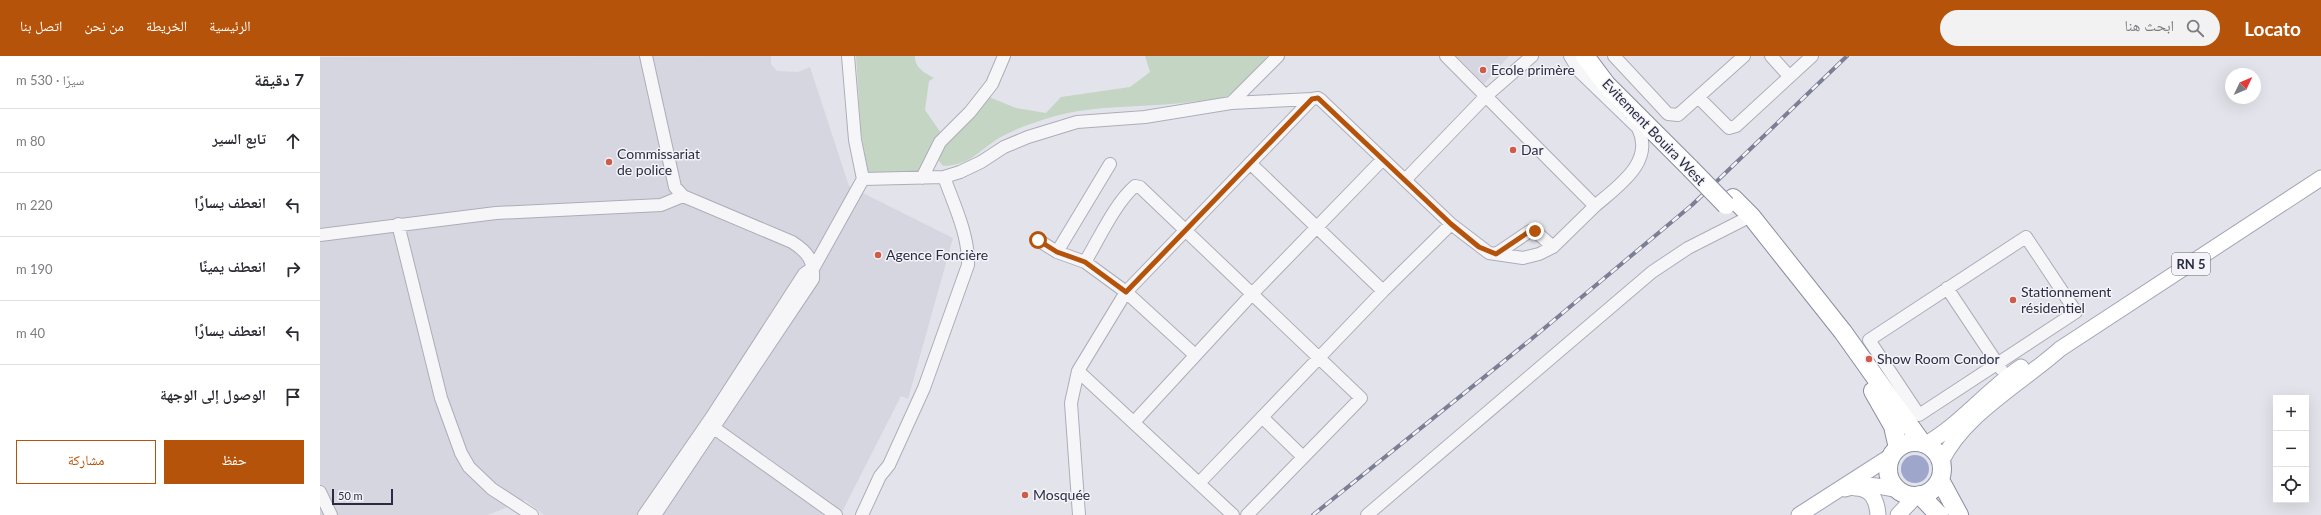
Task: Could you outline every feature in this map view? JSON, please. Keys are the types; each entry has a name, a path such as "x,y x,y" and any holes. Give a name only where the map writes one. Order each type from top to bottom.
{"highway":[{"name":"Evitement Bouira West","path":"1585,56 1648,135 1693,164"},
{"name":"Evitement Bouira West","path":"1598,56 1693,164 1746,219"},
{"path":"1746,219 1916,419 1924,444"},
{"path":"1746,219 1773,259 1870,386 1892,426 1895,452 1888,467 1893,485 1910,496 1918,496 1932,490 1940,480"},
{"path":"1895,452 1909,443 1924,444 1938,454 1941,462 1940,480 1958,515"},
{"path":"1918,496 1939,515"}],"main road":[{"name":"RN 5","path":"1941,462 1947,449 1976,418 2012,386 2043,364 2060,349 2321,178"},
{"name":"RN 5","path":"1924,444 1944,433 2006,377 2038,357 2060,349"},
{"path":"1799,515 1895,452"},
{"path":"1830,495 1848,488 1893,485 1878,515"},
{"path":"1848,488 1858,488 1869,492 1876,501 1878,515"},
{"path":"1898,515 1918,496"}],"street":[{"path":"646,56 671,175 675,187 683,196 792,242 806,252 814,267"},
{"path":"655,515 813,279 814,267 863,179 855,140 848,56"},
{"path":"922,178 940,142 970,112 992,84 1004,56"},
{"path":"1231,103 1278,56"},
{"path":"1446,56 1595,206"},
{"path":"1405,180 1486,96 1532,56"},
{"path":"863,179 944,177 982,162 1004,147 1055,128 1077,122 1145,117 1231,103 1318,98 1451,224 1479,247 1496,254 1523,258 1540,254 1553,247 1633,170 1640,160 1648,135 1638,128 1579,71 1570,56"},
{"path":"1614,56 1668,114 1678,115 1744,56"},
{"path":"1771,56 1789,76"},
{"path":"1698,97 1730,128 1736,126 1812,56"},
{"path":"1079,515 1071,403 1078,371 1126,292 1312,99"},
{"path":"1134,422 1252,294 1383,160"},
{"path":"1250,163 1318,226 1383,291"},
{"path":"1057,252 1110,164"},
{"path":"862,515 880,476 889,465 924,388 968,265 969,252 944,177"},
{"path":"1085,262 1120,205 1135,186 1140,187 1360,398 1247,515"},
{"path":"320,235 398,224 496,213 661,205 683,196"},
{"path":"1366,515 1652,272 1688,248 1746,219"},
{"path":"398,224 441,398 460,453 469,467 492,489 532,515"},
{"path":"1199,483 1383,291 1451,224"},
{"path":"1496,254 1530,231 1535,231 1553,247"},
{"path":"2026,237 2076,312 1916,419 1869,340 1947,288 2026,237"},
{"path":"1038,240 1057,252 1085,262 1126,292 1195,356"},
{"path":"644,515 711,418 804,274 814,267"},
{"path":"1947,288 2006,377"},
{"path":"1078,371 1233,515"},
{"path":"1262,417 1303,457"},
{"path":"714,428 835,515"},
{"path":"320,492 330,515"}],"shaded area":[{"path":"771,56 771,64 777,71 798,72 810,67 849,186 953,238 908,399 901,396 842,512 828,502 822,515 544,515 525,500 488,515 320,515 320,57"},
{"name":"Ecole primère","path":"1456,56 1509,56 1484,84"}],"green space":[{"path":"856,56 915,56 918,66 934,78 929,81 925,110 941,133 928,152 921,172 868,172 861,133"},
{"path":"1145,56 1268,56 1236,90 1223,98 1174,104 1104,108 1069,113 1038,121 999,138 974,156 961,163 943,166 935,156 989,97 1016,108 1046,113 1061,97 1130,87 1150,72"}],"water":[{"path":"1915,455 1925,459 1929,469 1925,479 1915,483 1905,479 1901,469 1905,459"}],"railway":[{"path":"1313,515 1529,341 1692,205 1847,56"}],"place":[{"name":"Ecole primère","path":"1483,70"},
{"name":"Dar","path":"1513,150"},
{"name":"Commissariat de police","path":"609,162"},
{"name":"Agence Foncière","path":"878,255"},
{"name":"Stationnement résidentiel","path":"2013,300"},
{"name":"Show Room Condor","path":"1869,359"},
{"name":"Mosquée","path":"1025,495"}],"route":[{"path":"1038,240 1057,252 1085,262 1126,292 1312,99 1318,98 1451,224 1479,247 1489,253 1496,254 1510,246 1530,231 1535,231"}]}
